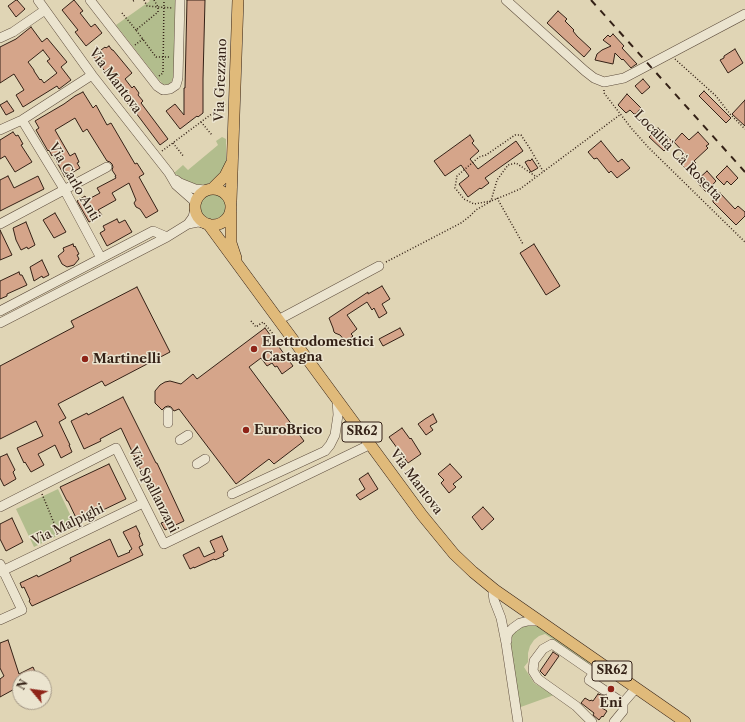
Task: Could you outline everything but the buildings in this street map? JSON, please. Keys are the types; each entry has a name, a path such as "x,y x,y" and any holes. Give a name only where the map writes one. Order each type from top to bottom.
{"main road":[{"name":"Via Grezzano","path":"231,201 238,0"},
{"name":"Via Grezzano","path":"209,189 225,176 230,168 232,160"},
{"path":"209,189 223,191 228,195 231,201 232,207 230,213 228,218 223,222 213,225 207,224 201,221 198,217 195,206 200,193 209,189"},
{"name":"Via Mantova","path":"230,213 231,243 239,266"},
{"name":"Via Mantova","path":"207,224 422,515 454,554 495,590"},
{"name":"SR62","path":"495,590 685,722"}],"street":[{"name":"Via Mantova","path":"38,0 92,75 156,156 172,177 176,185 193,200 195,206"},
{"path":"90,0 152,80 163,90 170,89 176,85 178,78 180,4"},
{"path":"506,0 594,78 604,82 624,78 745,14"},
{"path":"0,38 13,32 46,10"},
{"path":"0,130 22,120 92,75"},
{"name":"Via Carlo Anti","path":"22,120 64,189 101,258"},
{"path":"0,224 107,167"},
{"name":"Via Mantova","path":"172,177 180,183 195,189 209,189"},
{"path":"188,224 193,217 195,206"},
{"path":"0,324 167,237 188,224 198,222 207,224"},
{"path":"0,311 153,231 167,237"},
{"path":"278,320 379,266"},
{"path":"232,494 325,451 335,435 338,415 337,400"},
{"path":"168,412 168,423"},
{"name":"Via Spallanzani","path":"0,507 116,448 164,544 371,444"},
{"name":"Via Malpighi","path":"0,620 22,610 1,569 63,542 144,502"},
{"path":"495,590 493,593 494,600 501,618 506,642 518,722"},
{"path":"506,642 508,633 520,623 540,621"},
{"path":"592,722 576,706 538,679 533,671 534,661 543,648 552,644 594,672"},
{"path":"600,663 589,680 623,703"},
{"path":"614,722 623,711 623,703 636,688"}],"path":[{"path":"144,0 148,6 164,7 180,4"},
{"path":"136,30 158,12 158,7 154,0"},
{"path":"152,80 163,73 164,0"},
{"path":"122,13 156,56 163,57"},
{"path":"669,54 716,96 730,114 745,129"},
{"name":"Località Cà Rosetta","path":"604,82 604,93 648,148 745,242"},
{"path":"156,156 228,102"},
{"path":"543,172 521,135 515,135 486,155 479,157 457,176 455,188 464,199 474,204 490,201 520,189 535,177 543,172 620,114"},
{"path":"202,122 212,135"},
{"path":"173,143 184,157"},
{"path":"379,266 461,223 476,210 490,201 497,180 508,165 516,163 535,177"},
{"path":"498,198 523,244"},
{"path":"251,321 256,328 263,322 274,335 271,337"},
{"path":"38,487 63,542"}],"green space":[{"path":"149,0 175,0 174,74 172,81 168,85 163,84 158,79 116,25 150,1"},
{"path":"222,137 226,139 226,165 222,173 215,180 207,184 198,185 186,181 174,173 183,165 188,170 218,145 216,141"},
{"path":"213,193 222,197 226,206 222,215 213,219 204,215 200,206 204,197"},
{"path":"58,489 76,527 34,547 16,509"},
{"path":"536,624 591,662 589,664 581,660 581,658 545,634 539,636 530,646 528,662 524,667 534,683 554,695 518,708 508,643 511,634 523,625"}],"railway":[{"path":"591,0 745,172"}],"place":[{"name":"Elettrodomestici Castagna","path":"254,349"},
{"name":"Martinelli","path":"85,359"},
{"name":"EuroBrico","path":"246,430"},
{"name":"Eni","path":"611,689"}]}
